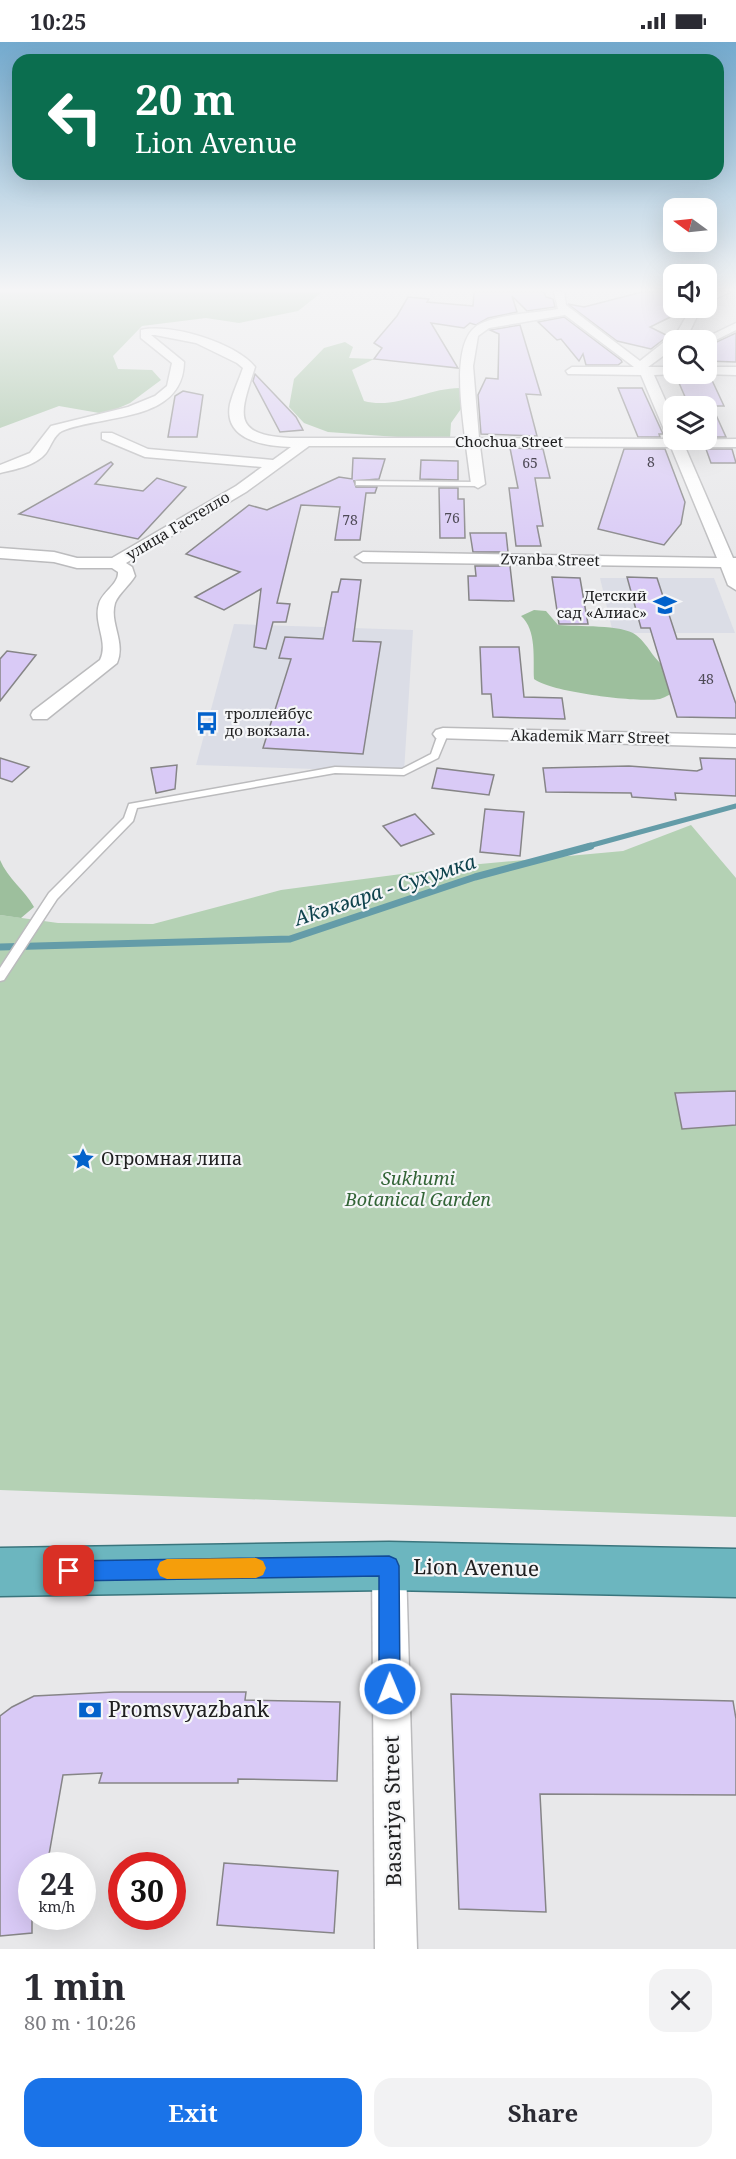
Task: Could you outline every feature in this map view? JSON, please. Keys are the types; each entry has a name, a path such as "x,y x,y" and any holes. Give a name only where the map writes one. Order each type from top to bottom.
{"highway":[{"name":"Lion Avenue","path":"0,1572 389,1566 736,1573"}],"street":[{"name":"Chochua Street","path":"0,468 30,459 39,453 50,434 56,429 142,407 167,394 174,381"},
{"name":"Chochua Street","path":"245,381 236,408 236,420 244,431 252,436 282,444 663,440"},
{"path":"469,381 478,484"},
{"path":"648,381 663,413"},
{"path":"107,436 145,453 275,464"},
{"name":"улица Гастелло","path":"0,553 54,557 77,563 115,563 241,489 306,442"},
{"name":"Chochua Street","path":"717,442 736,443"},
{"path":"680,450 731,563 736,585"},
{"name":"Zvanba Street","path":"363,557 731,563"},
{"path":"40,715 108,663 112,657 112,646 106,626 107,603 127,576 126,570 115,563"},
{"name":"Akademik Marr Street","path":"443,734 736,741"},
{"name":"Basariya Street","path":"389,1566 396,1949"}],"lane":[{"path":"359,483 478,484"},
{"path":"0,977 54,897 129,819 133,806 335,770 404,772 435,756 443,734"}],"shaded area":[{"name":"Детский сад «Алиас»","path":"600,578 714,578 735,633 613,633"},
{"path":"234,624 413,630 404,772 196,765"}],"green space":[{"path":"0,381 160,381 130,403 105,414 59,406 0,428"},
{"path":"294,381 356,381 364,401 376,403 400,401 437,391 462,388 463,406 451,423 450,438 411,438 328,432 304,423 289,407"},
{"path":"534,610 546,611 558,625 629,631 645,644 660,663 672,671 677,690 660,699 634,699 575,692 543,684 534,679 532,637 530,629 521,616"},
{"name":"Sukhumi Botanical Garden","path":"691,825 736,878 736,1517 0,1490 0,915 58,923 153,924 281,890 469,865 623,851"},
{"path":"0,860 7,873 34,907 21,918 0,915"}],"building":[{"path":"253,381 262,381 296,417 303,430 280,432"},
{"path":"485,381 537,381 541,395 526,394 537,436 481,434 478,395"},
{"path":"679,384 714,384 724,406 717,406 717,396 685,396"},
{"path":"618,388 642,388 663,434 659,434 660,437 638,437"},
{"path":"183,391 203,395 197,437 168,437 175,396"},
{"path":"717,417 726,437 717,437"},
{"path":"510,448 543,449 550,478 535,478 543,526 537,526 541,546 516,546 509,488 518,488"},
{"path":"624,449 665,450 685,502 681,524 664,545 598,529"},
{"path":"732,449 736,463 711,463 706,450"},
{"path":"353,458 385,459 379,479 354,481 356,487 377,487 375,493 366,493 360,540 335,540 340,507 301,505 277,603 290,604 286,622 273,622 266,649 254,647 261,589 224,610 195,597 240,572 186,554 249,505 267,510 339,477 352,479"},
{"path":"421,460 458,461 458,480 420,479"},
{"path":"111,462 113,464 95,484 143,491 157,478 186,487 138,539 19,514"},
{"path":"439,488 458,488 458,499 464,499 465,538 440,538"},
{"path":"470,533 506,533 508,552 473,552"},
{"path":"475,566 510,566 514,601 469,600 468,576 476,576"},
{"path":"552,577 580,578 588,624 559,624"},
{"path":"627,577 657,578 677,639 713,639 736,704 736,718 677,717 650,628 641,628"},
{"path":"341,579 361,580 353,641 381,642 363,754 263,748 291,659 279,658 285,637 323,639 332,592 338,592"},
{"path":"480,647 519,647 524,697 562,698 565,719 493,717 491,694 482,694"},
{"path":"7,651 36,655 0,701 0,659"},
{"path":"0,758 29,767 12,782 0,778"},
{"path":"700,758 736,759 736,796 675,793 676,800 632,797 631,793 546,792 543,768 629,766 697,771 702,769"},
{"path":"177,765 175,789 156,793 151,768"},
{"path":"437,768 494,775 489,795 432,788"},
{"path":"485,809 524,812 520,856 480,852"},
{"path":"415,814 434,834 401,846 383,826"},
{"path":"736,1091 736,1125 682,1129 675,1093"},
{"path":"114,1692 246,1692 245,1700 340,1702 337,1781 238,1779 238,1783 99,1783 102,1773 63,1775 49,1852 18,1852 18,1930 32,1930 32,1933 0,1936 0,1716 34,1696"},
{"path":"451,1694 733,1701 736,1719 736,1795 540,1794 546,1912 459,1909"},
{"path":"224,1863 338,1871 334,1933 217,1925"}],"waterway":[{"name":"Аҟәкәара - Сухумка","path":"585,847 736,806"},
{"name":"Аҟәкәара - Сухумка","path":"0,947 290,939 475,877 591,846"}],"slow traffic":[{"path":"167,1569 256,1568"}],"place":[{"name":"Детский сад «Алиас»","path":"665,605"},
{"name":"троллейбус до вокзала.","path":"207,723"},
{"name":"Огромная липа","path":"83,1159"},
{"name":"Promsvyazbank","path":"90,1710"}],"route":[{"path":"69,1571 389,1566 390,1689"}]}
